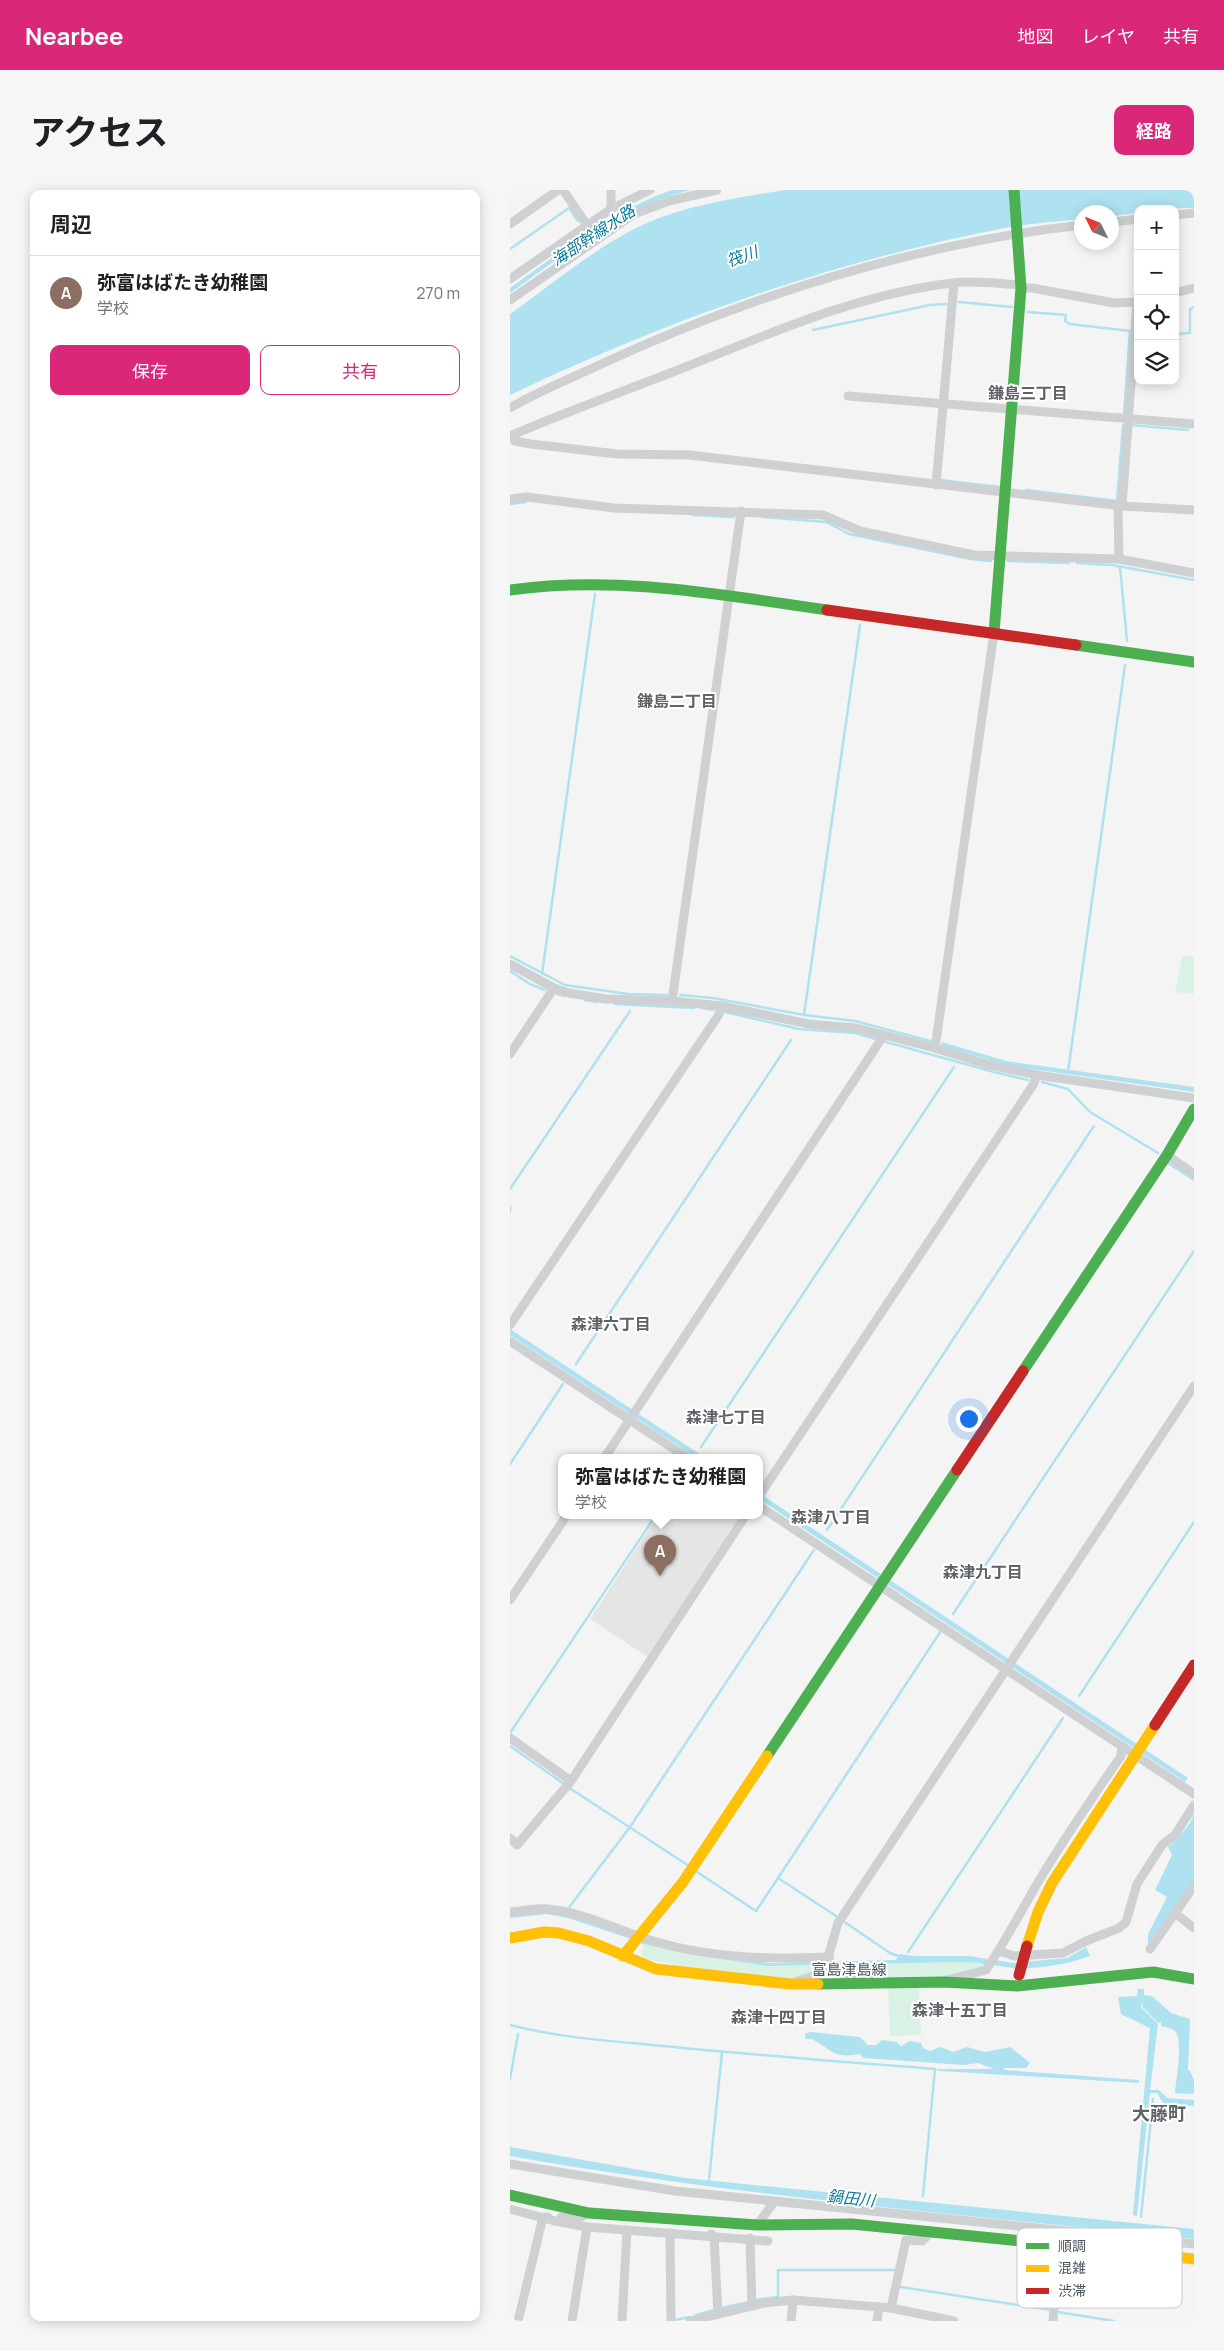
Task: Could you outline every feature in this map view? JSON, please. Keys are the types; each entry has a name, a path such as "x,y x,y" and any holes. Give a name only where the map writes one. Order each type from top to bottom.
{"street":[{"path":"510,224 558,190"},
{"path":"563,190 587,225"},
{"path":"611,190 611,209"},
{"path":"510,279 611,209 650,190"},
{"path":"510,300 634,214 669,201 716,190"},
{"path":"935,1048 994,633 1021,287 1014,190"},
{"path":"1179,215 1194,213"},
{"path":"1119,221 1134,219"},
{"path":"510,408 646,343 740,307 847,272 1018,232 1074,226"},
{"path":"936,485 954,283"},
{"path":"1134,302 1114,303 1032,288 954,283 886,295 819,314 613,396 572,409 510,437 515,441 530,444 617,454 689,455 1120,506 1194,510"},
{"path":"1179,292 1194,288"},
{"path":"1119,559 1120,506 1135,340"},
{"path":"848,396 1194,424"},
{"path":"510,499 527,497 614,508 823,515 860,532 974,555 1119,559 1194,573"},
{"path":"672,1001 741,511"},
{"path":"511,587 578,585 648,586 1194,662"},
{"path":"510,964 554,988 569,993 606,999 672,1001 722,1006 809,1024 856,1028 935,1048 986,1064 1037,1074 1194,1098"},
{"path":"510,1054 554,988"},
{"path":"510,1325 718,1016 722,1006"},
{"path":"607,1454 884,1035"},
{"path":"763,1491 1028,1094 1037,1074"},
{"path":"623,1956 683,1882 1167,1155 1194,1109"},
{"path":"1167,1155 1194,1174"},
{"path":"510,1341 633,1416 682,1454"},
{"path":"790,1984 829,1964 838,1923 1194,1386"},
{"path":"763,1508 884,1580 1009,1665 1122,1747 1137,1750 1194,1794"},
{"path":"510,1600 564,1519"},
{"path":"510,1838 517,1845 571,1781 743,1519"},
{"path":"1018,1980 1038,1912 1052,1883 1194,1665"},
{"path":"510,1738 571,1781"},
{"path":"944,1982 951,1978 980,1972 997,1955 1066,1838 1121,1756 1122,1747"},
{"path":"997,1955 1014,1956 1063,1953 1086,1941 1119,1928 1126,1922 1137,1884 1162,1845 1175,1835 1194,1805"},
{"path":"1150,1949 1194,1886"},
{"path":"510,1912 548,1909 566,1912 637,1939 694,1950 829,1964 867,1978 874,1983"},
{"path":"1176,1914 1194,1928"},
{"name":"富島津島線","path":"510,1938 539,1932 559,1933 589,1941 656,1969 684,1974 790,1984 1018,1980 1153,1972 1194,1980"},
{"path":"510,2164 675,2191 1034,2228"},
{"path":"510,2195 589,2213 757,2224 852,2224 1017,2239"},
{"path":"757,2224 774,2202"},
{"path":"510,2209 586,2227 750,2238 768,2241"},
{"path":"543,2217 579,2218 589,2213"},
{"path":"518,2321 543,2217"},
{"path":"670,2219 679,2227 704,2231 714,2236"},
{"path":"572,2321 586,2227"},
{"path":"622,2321 627,2230"},
{"path":"892,2308 906,2240 922,2241 932,2231"},
{"path":"670,2233 671,2321"},
{"path":"714,2236 718,2314"},
{"path":"750,2238 752,2306"},
{"path":"690,2321 752,2306 793,2300 892,2308 954,2321"},
{"path":"791,2321 793,2300"},
{"path":"877,2321 879,2307"},
{"path":"1053,2321 1054,2308"}],"shaded area":[{"path":"655,1519 737,1519 648,1657 590,1619"}],"green space":[{"path":"1182,956 1194,957 1194,994 1175,992"},
{"path":"643,1944 688,1954 767,1966 825,1965 821,1971 790,1979 678,1967 673,1964 645,1958 641,1954"},
{"path":"983,1963 984,1965 982,1969 939,1979 884,1979 834,1969 832,1965"},
{"path":"919,1986 921,2035 890,2036 888,1987"}],"water":[{"path":"672,190 691,190 665,198 618,220 574,247 510,293 510,288 608,220"},
{"name":"筏川","path":"785,190 1194,190 1194,208 1179,208 1179,205 1134,205 1134,213 1119,215 1119,205 1074,205 1074,220 1010,227 881,256 755,295 692,317 570,367 510,395 510,314 594,253 629,232 663,216 697,206"},
{"path":"942,1042 1006,1061 1194,1087 1194,1092 1011,1066 941,1046"},
{"path":"510,1329 699,1454 690,1454 510,1335"},
{"path":"763,1496 1188,1778 1185,1782 763,1502"},
{"path":"1194,1814 1194,1882 1148,1947 1148,1934 1167,1897 1155,1890 1172,1855 1168,1847 1180,1836"},
{"path":"533,1912 561,1913 634,1936 769,1963 896,1960 900,1954 915,1956 969,1956 1013,1963 1067,1958 1086,1947 1090,1956 1061,1964 1022,1968 960,1962 767,1966 688,1954 639,1943 568,1918 547,1914 510,1918 510,1915"},
{"path":"1138,1989 1144,1989 1144,1995 1152,1996 1171,2013 1190,2019 1188,2070 1194,2080 1194,2094 1175,2093 1179,2053 1178,2037 1176,2032 1161,2026 1161,2022 1158,2023 1142,2006 1141,2001 1141,2007 1158,2024 1150,2090 1159,2090 1167,2098 1194,2100 1194,2106 1164,2104 1157,2093 1150,2093 1137,2216 1133,2215 1150,2028 1121,2014 1118,1997 1137,1996"},
{"path":"810,2032 860,2037 868,2045 876,2045 882,2040 897,2042 901,2046 910,2041 921,2043 923,2048 930,2051 941,2047 953,2052 967,2047 985,2052 1010,2047 1030,2063 1026,2068 1004,2068 1004,2070 1139,2080 1139,2083 940,2071 935,2069 994,2069 978,2063 964,2065 863,2058 860,2054 838,2054 812,2039 805,2039 805,2034"},
{"name":"鍋田川","path":"510,2147 685,2178 1194,2229 1194,2239 1182,2238 1182,2228 1089,2228 766,2194 510,2156"}],"waterway":[{"path":"510,249 569,208 578,221"},
{"path":"959,302 1012,307"},
{"path":"813,330 930,305 947,304"},
{"path":"1179,334 1190,333 1190,309 1194,307"},
{"path":"1028,312 1066,315 1065,321 1070,324 1130,331 1124,414"},
{"path":"1026,490 1117,501 1123,425"},
{"path":"1131,425 1188,430"},
{"path":"940,480 1000,487"},
{"path":"510,504 526,502"},
{"path":"693,515 733,517"},
{"path":"763,517 826,522 849,534 971,559 991,561"},
{"path":"1008,561 1069,563"},
{"path":"1077,563 1112,565 1194,580"},
{"path":"1120,567 1127,641"},
{"path":"542,974 595,594"},
{"path":"804,1015 860,625"},
{"path":"1068,1072 1125,665"},
{"path":"510,956 565,985 628,994 667,995"},
{"path":"510,971 530,984 545,990"},
{"path":"557,994 565,996"},
{"path":"680,995 713,998 804,1015 855,1021 930,1041"},
{"path":"585,1000 597,1002"},
{"path":"615,1004 694,1008"},
{"path":"702,1008 713,1010"},
{"path":"510,1189 630,1011"},
{"path":"725,1012 799,1029 855,1033 876,1039"},
{"path":"576,1364 791,1040"},
{"path":"886,1042 1028,1080"},
{"path":"701,1447 954,1067"},
{"path":"1042,1082 1068,1089 1090,1112 1158,1153"},
{"path":"827,1530 1094,1126"},
{"path":"1168,1163 1194,1180"},
{"path":"510,1206 510,1211"},
{"path":"953,1614 1194,1251"},
{"path":"510,1464 563,1384"},
{"path":"510,1733 653,1519"},
{"path":"1079,1696 1194,1522"},
{"path":"570,1909 570,1906 630,1827 814,1550"},
{"path":"778,1878 941,1631"},
{"path":"908,1952 1063,1718"},
{"path":"510,1746 564,1784"},
{"path":"571,1789 689,1866"},
{"path":"697,1872 756,1911 778,1878 836,1916"},
{"path":"843,1921 890,1953 901,1957"},
{"path":"510,2025 548,2033 605,2041 935,2069 923,2196"},
{"path":"510,2079 518,2034"},
{"path":"709,2180 722,2052"},
{"path":"1141,2217 1153,2099"},
{"path":"755,2300 778,2297 778,2270 895,2270"},
{"path":"901,2287 1017,2305"},
{"path":"721,2308 749,2302"},
{"path":"1038,2308 1051,2310"},
{"path":"696,2315 714,2310"},
{"path":"1058,2312 1114,2321"},
{"path":"675,2320 690,2317"}],"traffic: fast":[{"path":"994,633 1021,288 1014,190"},
{"path":"510,590 550,586 629,586 709,593 827,610"},
{"path":"1076,645 1194,662"},
{"path":"1023,1371 1167,1155 1194,1109"},
{"path":"767,1756 957,1470"},
{"path":"818,1984 944,1982 1017,1986 1153,1972 1194,1979"},
{"path":"510,2195 589,2213 757,2225 852,2224 1017,2240"}],"traffic: slow":[{"path":"1027,1946 1038,1912 1052,1883 1155,1725"},
{"path":"623,1956 683,1882 767,1756"},
{"path":"510,1938 544,1932 559,1933 589,1941 656,1969 790,1984 818,1984"},
{"path":"1182,2258 1194,2259"}],"traffic: jam":[{"path":"827,610 1076,645"},
{"path":"957,1470 1023,1371"},
{"path":"1155,1725 1194,1665"},
{"path":"1019,1975 1027,1946"}],"place":[{"name":"弥富はばたき幼稚園","path":"660,1576"}],"district":[{"name":"鎌島三丁目","path":"1028,393"},
{"name":"鎌島二丁目","path":"677,701"},
{"name":"森津六丁目","path":"611,1324"},
{"name":"森津七丁目","path":"726,1417"},
{"name":"森津八丁目","path":"831,1517"},
{"name":"森津九丁目","path":"983,1572"},
{"name":"森津十五丁目","path":"960,2010"},
{"name":"森津十四丁目","path":"779,2017"},
{"name":"大藤町","path":"1159,2113"}],"water label":[{"name":"海部幹線水路","path":"593,235"}]}
